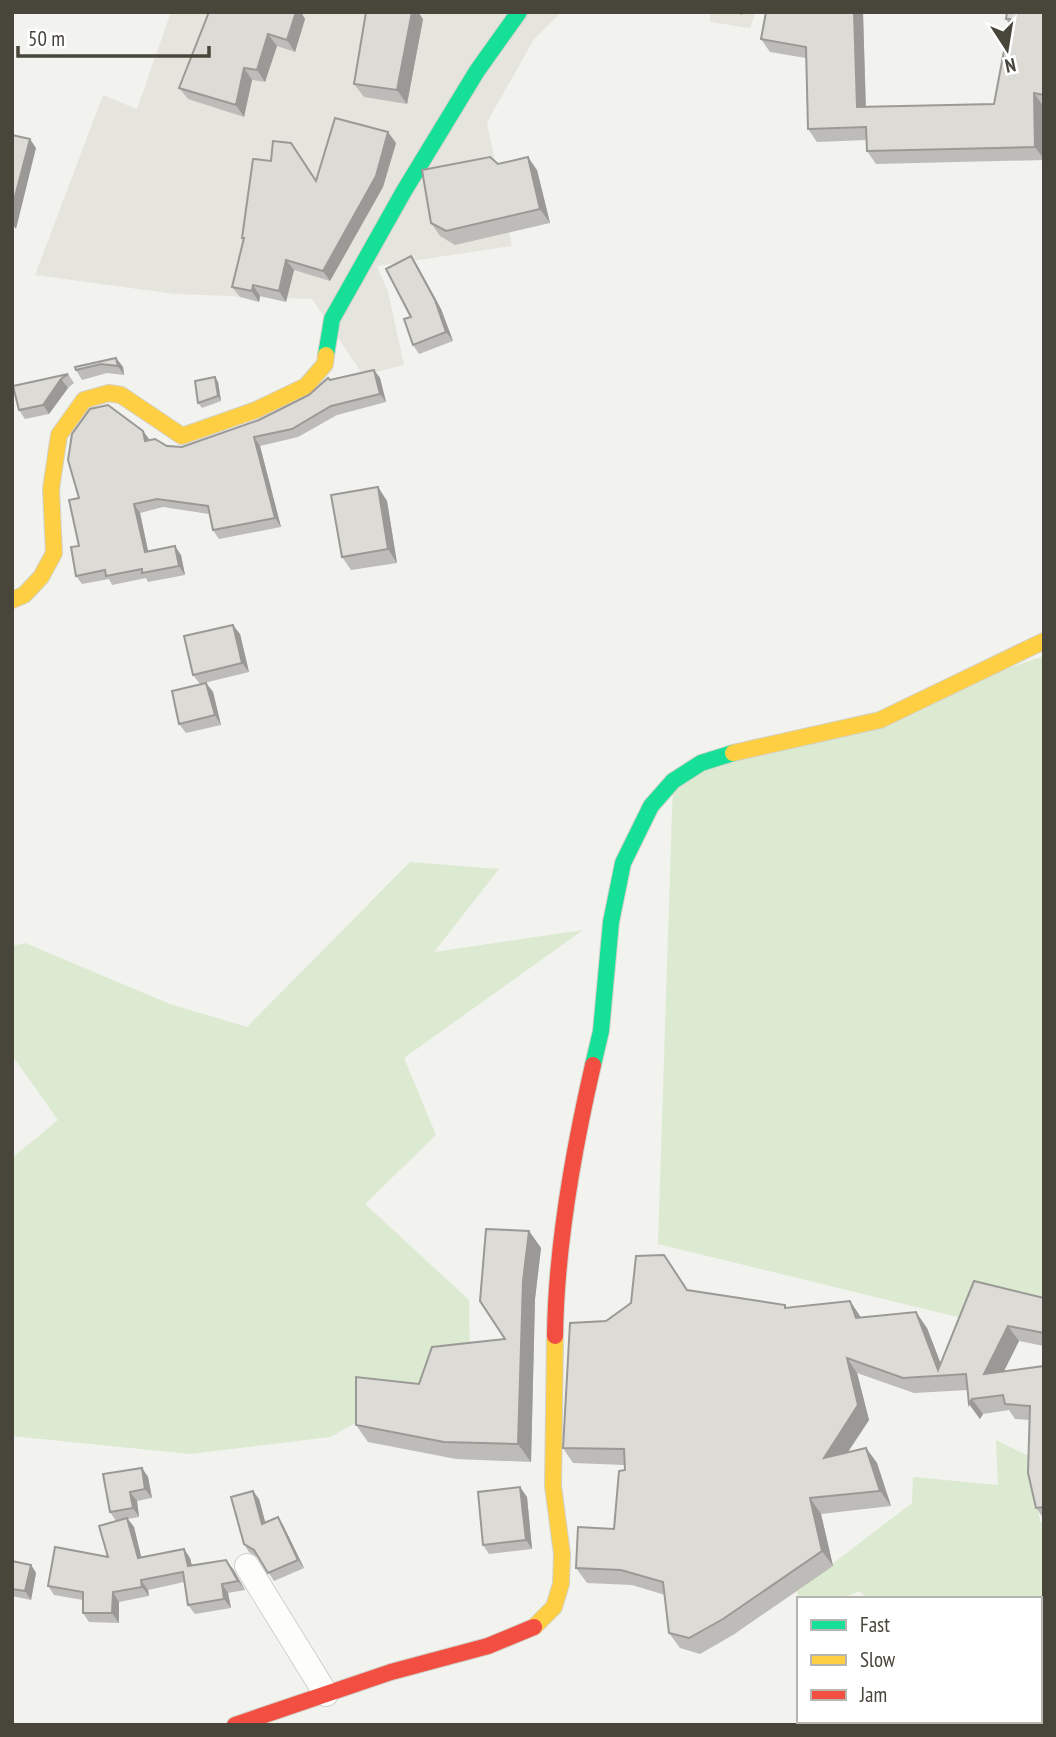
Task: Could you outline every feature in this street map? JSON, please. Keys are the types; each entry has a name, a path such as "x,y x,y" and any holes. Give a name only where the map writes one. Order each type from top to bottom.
{"street":[{"path":"12,600 24,595 41,577 54,553 51,489 59,435 84,400 112,393 132,401 171,432 182,436 256,410 306,386 325,364 332,319 404,191 477,71 519,12"},
{"path":"235,1725 391,1672 488,1646 532,1630 554,1607 561,1584 562,1554 553,1486 555,1299 576,1138 601,1031 611,922 623,863 651,806 673,781 701,763 749,748 880,720 1044,641"},
{"path":"247,1566 326,1694"}],"shaded area":[{"path":"171,12 562,12 534,39 487,122 512,246 377,266 388,292 404,365 363,375 312,299 175,294 35,275 103,95 137,109"},
{"path":"710,12 756,12 750,28 710,22"}],"green space":[{"path":"1044,656 1044,1338 658,1244 673,781"},
{"path":"410,862 499,869 434,952 583,930 404,1058 436,1135 365,1204 469,1300 470,1361 330,1437 190,1454 12,1436 12,1158 58,1120 12,1055 12,946 25,943 170,1004 247,1027"},
{"path":"996,1440 1031,1457 1040,1522 1044,1522 1042,1650 1042,1597 865,1597 860,1591 844,1597 798,1597 797,1591 912,1503 913,1477 998,1485"}],"building":[{"path":"209,12 296,12 287,40 268,34 257,70 244,68 236,105 179,88"},
{"path":"366,12 412,12 397,90 354,84"},
{"path":"766,12 854,12 857,107 994,104 1010,19 1006,19 1007,12 1044,12 1044,95 1034,93 1035,147 867,151 866,127 808,129 806,47 761,39"},
{"path":"335,118 388,132 376,176 323,271 286,260 279,291 253,285 252,291 232,287 244,238 253,159 271,161 273,141 291,143 316,181"},
{"path":"12,135 30,139 12,208"},
{"path":"490,157 498,164 528,157 540,209 446,231 431,223 422,170"},
{"path":"411,256 435,300 446,332 413,345 404,319 411,317 386,269"},
{"path":"116,358 118,366 101,364 76,370 75,367"},
{"path":"374,370 380,394 331,406 292,429 254,437 275,518 213,530 208,506 157,499 134,504 145,552 175,546 179,566 142,573 142,569 106,576 105,570 76,576 71,547 79,546 69,500 79,498 68,460 72,434 90,409 108,405 143,431 145,441 155,439 167,446 182,447 259,420 309,395 328,378 330,380"},
{"path":"68,374 61,379 43,405 19,410 13,386"},
{"path":"215,377 218,396 198,403 195,381"},
{"path":"378,487 388,549 342,557 331,495"},
{"path":"233,625 242,663 193,675 184,636"},
{"path":"206,683 215,715 179,724 172,691"},
{"path":"486,1229 529,1231 523,1281 518,1444 444,1442 356,1425 356,1377 419,1384 432,1347 505,1339 480,1301"},
{"path":"664,1255 687,1290 785,1305 785,1308 850,1301 856,1318 916,1312 938,1370 974,1281 1044,1298 1044,1333 1008,1326 984,1374 1044,1366 1044,1507 1036,1508 1028,1473 1030,1406 1005,1404 1003,1395 972,1399 969,1404 966,1374 903,1378 847,1358 858,1405 824,1458 866,1448 880,1491 810,1498 822,1551 723,1619 689,1638 669,1633 663,1582 621,1570 576,1568 578,1527 614,1529 619,1471 625,1470 624,1449 563,1448 570,1323 606,1321 631,1303 636,1256"},
{"path":"142,1468 145,1489 130,1492 133,1508 110,1512 103,1474"},
{"path":"520,1487 526,1540 483,1545 478,1492"},
{"path":"253,1491 262,1524 278,1517 298,1560 268,1573 254,1550 244,1544 231,1497"},
{"path":"127,1518 138,1558 184,1549 188,1566 226,1560 238,1581 222,1584 224,1599 188,1605 183,1572 141,1580 142,1587 113,1592 112,1613 83,1613 83,1592 48,1586 55,1547 108,1557 99,1526"},
{"path":"12,1561 31,1565 25,1591 12,1589"}],"traffic: fast":[{"path":"326,355 332,319 404,191 477,71 519,12"},
{"path":"593,1065 601,1031 611,922 623,863 651,806 673,781 701,763 733,753"}],"traffic: slow":[{"path":"12,600 24,595 41,577 54,553 51,489 59,435 84,400 109,393 121,395 182,436 256,410 306,386 325,364 326,355"},
{"path":"733,753 880,720 1044,641"},
{"path":"534,1627 554,1607 561,1584 562,1554 553,1486 555,1336"}],"traffic: jam":[{"path":"555,1336 567,1199 593,1065"},
{"path":"235,1725 391,1672 488,1646 534,1627"}]}
